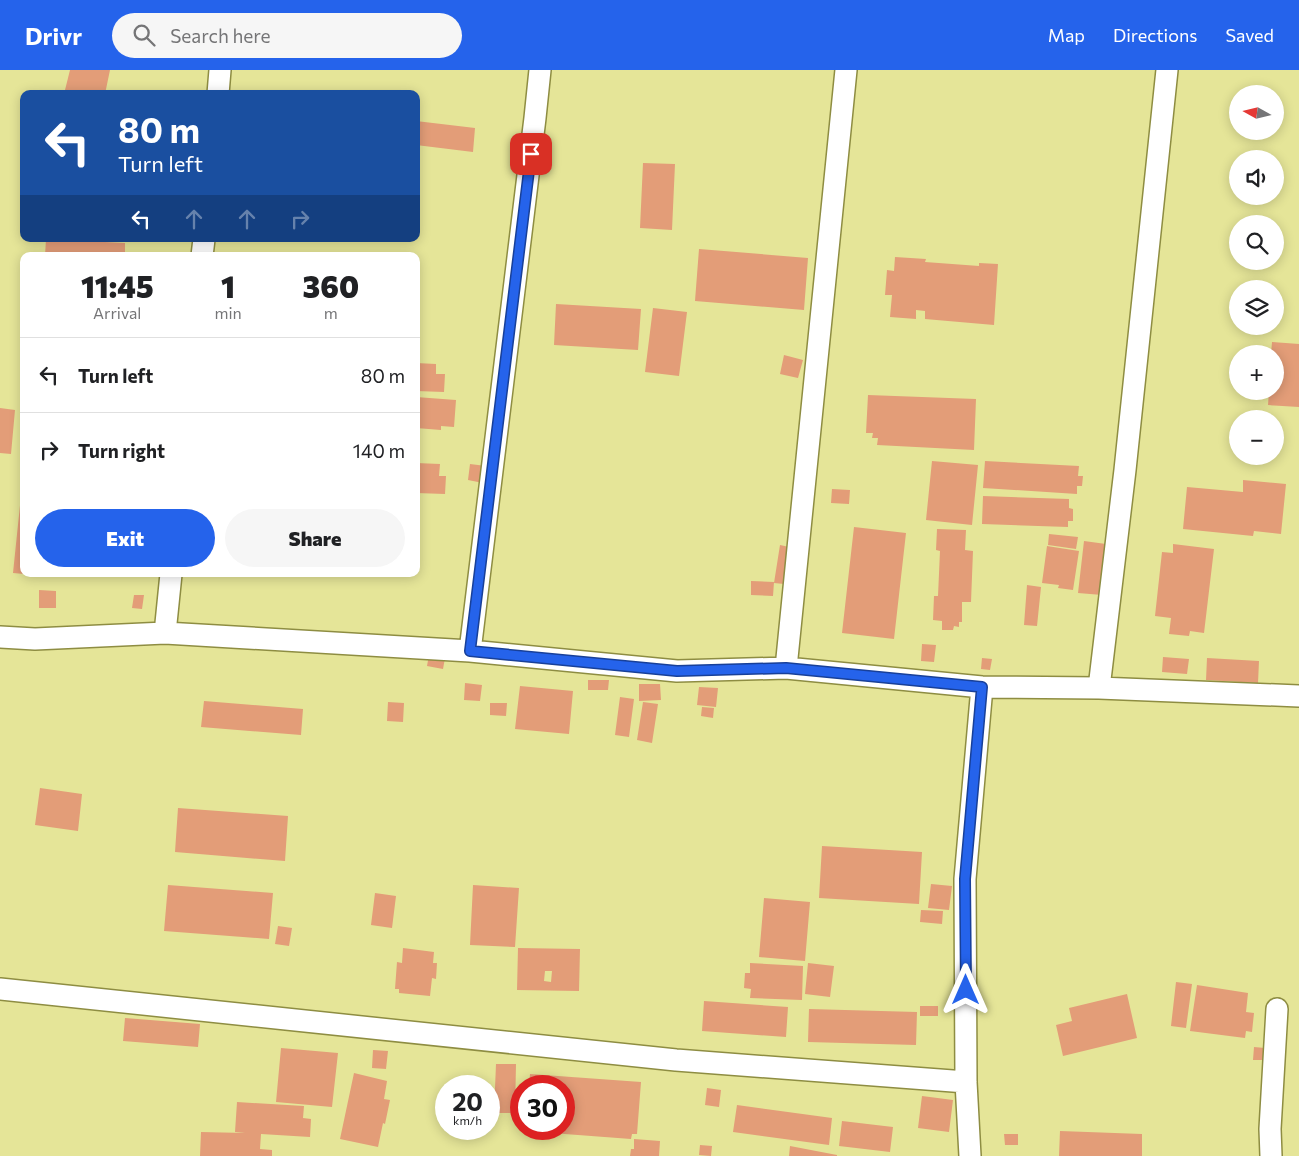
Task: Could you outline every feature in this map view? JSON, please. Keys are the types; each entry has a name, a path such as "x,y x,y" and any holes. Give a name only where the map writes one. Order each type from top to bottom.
{"street":[{"path":"218,90 220,70"},
{"path":"470,651 540,70"},
{"path":"786,668 846,70"},
{"path":"1099,688 1125,470 1167,70"},
{"path":"165,633 171,577"},
{"path":"0,637 35,639 165,633 470,651 677,671 786,668 982,687 1099,688 1299,696"},
{"path":"970,1156 966,1082 965,879 982,687"},
{"path":"0,989 676,1060 966,1082"},
{"path":"1271,1156 1270,1130 1277,1008"}],"building":[{"path":"70,70 110,70 106,90 65,90"},
{"path":"420,121 475,128 473,152 420,145"},
{"path":"643,163 675,164 672,230 640,228"},
{"path":"46,242 125,243 125,252 45,252"},
{"path":"699,249 808,258 804,310 695,301"},
{"path":"895,257 926,259 925,262 979,266 979,263 998,264 994,325 925,319 925,311 916,310 916,319 890,317 892,295 885,295 887,270 894,271"},
{"path":"556,304 641,309 638,350 554,345"},
{"path":"653,308 687,312 679,376 645,372"},
{"path":"1272,342 1299,344 1299,407 1268,405 1268,400 1284,400 1284,345 1272,345"},
{"path":"784,355 803,360 798,378 780,374"},
{"path":"420,363 436,364 436,374 445,374 444,392 420,391"},
{"path":"868,395 976,399 974,450 877,445 878,438 872,438 873,433 866,433"},
{"path":"420,397 456,400 454,427 441,426 441,430 420,428"},
{"path":"0,408 15,410 11,454 0,453"},
{"path":"932,461 978,465 972,525 926,520"},
{"path":"985,461 1079,466 1078,476 1083,476 1082,486 1077,486 1077,494 983,488"},
{"path":"420,463 440,464 439,476 446,476 445,494 420,493"},
{"path":"470,464 486,466 483,483 468,480"},
{"path":"1243,480 1286,484 1281,534 1254,531 1253,536 1183,529 1187,487 1243,492"},
{"path":"832,489 850,490 849,504 831,503"},
{"path":"983,496 1069,499 1069,508 1073,509 1073,521 1068,521 1068,527 982,524"},
{"path":"20,505 20,574 13,573"},
{"path":"854,527 906,533 894,639 842,633"},
{"path":"937,529 966,530 965,550 973,551 971,602 962,602 962,622 959,622 959,627 954,626 953,630 942,630 942,621 933,620 934,596 938,596 940,551 936,550"},
{"path":"1049,534 1078,537 1076,549 1048,545"},
{"path":"1084,541 1106,544 1102,595 1078,593"},
{"path":"1173,544 1214,549 1204,633 1190,631 1189,636 1169,634 1171,618 1155,616 1162,552 1173,553"},
{"path":"780,545 789,547 784,584 774,583"},
{"path":"1047,546 1079,551 1073,590 1058,588 1059,585 1042,583"},
{"path":"751,581 774,582 773,596 751,595"},
{"path":"1027,585 1041,587 1037,626 1024,625"},
{"path":"39,590 56,591 56,608 39,608"},
{"path":"134,595 144,595 142,609 132,608"},
{"path":"922,644 936,645 934,662 921,661"},
{"path":"429,655 445,658 443,669 427,666"},
{"path":"1163,657 1189,659 1187,674 1162,672"},
{"path":"982,658 992,659 990,670 981,669"},
{"path":"1207,658 1259,661 1258,683 1206,680"},
{"path":"588,680 609,680 608,690 588,690"},
{"path":"465,683 482,685 480,701 464,700"},
{"path":"639,684 660,684 661,700 639,701"},
{"path":"520,686 573,691 569,734 515,729"},
{"path":"699,687 718,688 716,707 697,705"},
{"path":"620,697 634,699 629,737 615,735"},
{"path":"204,701 303,709 301,735 201,727"},
{"path":"388,702 404,703 403,722 387,721"},
{"path":"643,702 658,704 652,743 637,740"},
{"path":"490,703 507,703 506,716 490,715"},
{"path":"702,707 714,708 713,718 701,716"},
{"path":"40,788 82,794 78,831 35,825"},
{"path":"178,808 288,816 285,861 175,852"},
{"path":"822,846 922,852 919,904 819,898"},
{"path":"931,884 952,886 949,910 928,908"},
{"path":"168,885 273,893 269,939 164,931"},
{"path":"473,885 519,888 515,947 470,945"},
{"path":"375,893 396,896 392,928 371,925"},
{"path":"764,898 810,902 805,961 759,957"},
{"path":"921,910 943,911 942,924 920,922"},
{"path":"278,926 292,928 289,946 275,944"},
{"path":"403,948 434,952 433,963 437,963 436,979 432,978 430,996 399,993 399,989 395,989 397,962 402,963"},
{"path":"518,948 580,949 579,991 517,990","holes":["545,971 552,971 551,982 544,981"]},
{"path":"750,963 803,966 802,1000 750,998 751,989 744,988 745,973 750,973"},
{"path":"808,963 834,966 830,997 805,994"},
{"path":"1176,982 1192,984 1186,1028 1171,1026"},
{"path":"1197,985 1248,993 1246,1012 1254,1013 1252,1032 1246,1031 1245,1038 1190,1031"},
{"path":"1127,994 1137,1038 1063,1056 1056,1025 1072,1021 1069,1008"},
{"path":"704,1001 788,1007 786,1037 702,1031"},
{"path":"920,1006 938,1006 938,1016 920,1016"},
{"path":"809,1009 917,1012 916,1045 808,1042"},
{"path":"125,1018 200,1024 198,1047 123,1041"},
{"path":"1254,1047 1265,1048 1264,1060 1253,1060"},
{"path":"281,1048 338,1053 332,1107 276,1102"},
{"path":"373,1050 388,1051 386,1069 372,1068"},
{"path":"496,1064 516,1064 516,1075 510,1075 510,1113 500,1113 500,1075 496,1075"},
{"path":"354,1073 387,1081 384,1099 390,1100 378,1147 340,1139"},
{"path":"575,1077 641,1082 637,1134 632,1134 631,1139 575,1135"},
{"path":"707,1088 721,1090 719,1107 705,1105"},
{"path":"922,1096 953,1100 949,1132 918,1128"},
{"path":"237,1102 304,1106 303,1118 311,1119 310,1137 261,1134 260,1149 272,1150 272,1156 200,1156 201,1132 245,1133 235,1132"},
{"path":"737,1105 832,1118 829,1145 733,1132"},
{"path":"842,1121 893,1127 890,1152 839,1146"},
{"path":"1060,1131 1142,1134 1142,1156 1059,1156"},
{"path":"1004,1134 1018,1134 1018,1145 1005,1145"},
{"path":"634,1139 660,1141 659,1156 630,1156 631,1149 634,1149"},
{"path":"700,1145 712,1146 711,1156 699,1155"},
{"path":"790,1146 837,1155 837,1156 789,1156"}],"route":[{"path":"531,154 470,651 677,671 786,668 982,687 965,879 966,990"}]}
